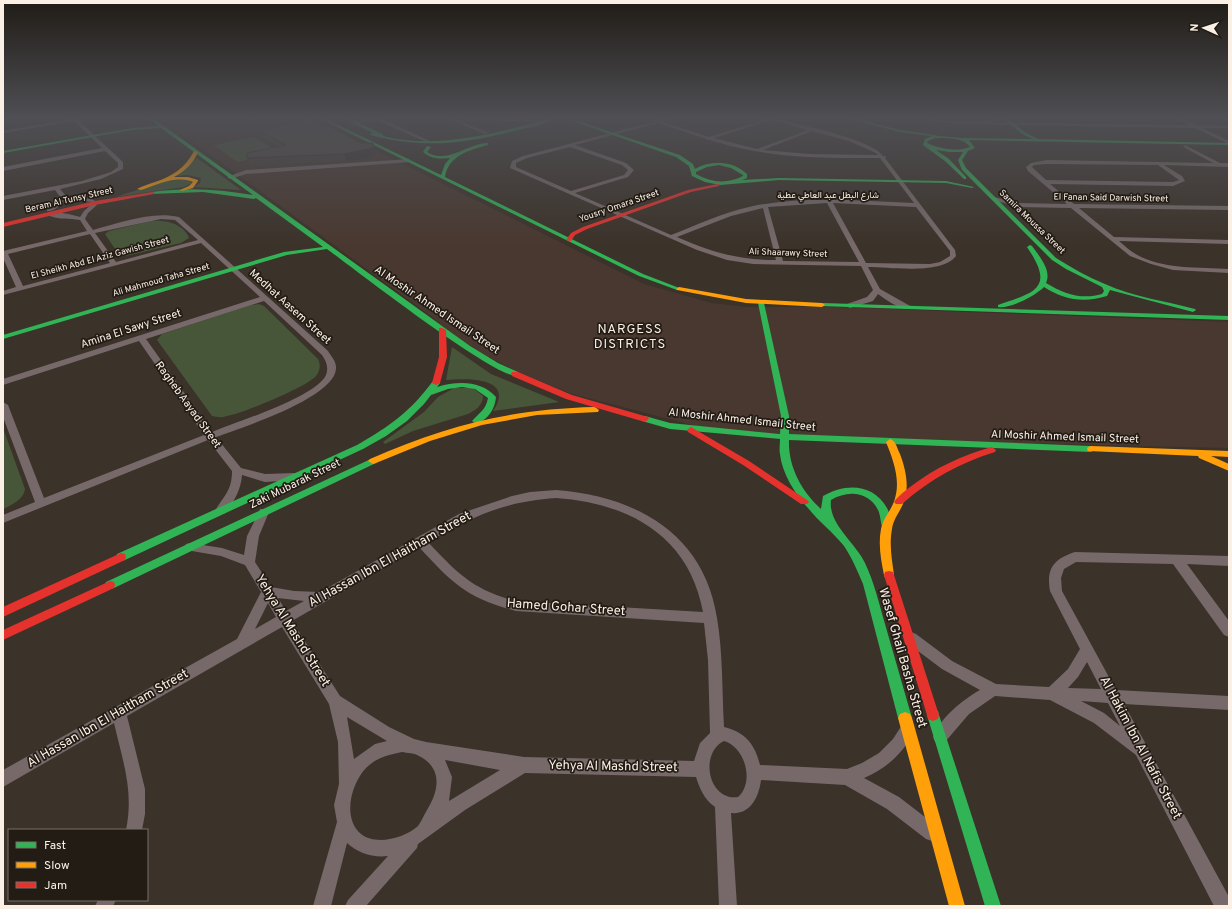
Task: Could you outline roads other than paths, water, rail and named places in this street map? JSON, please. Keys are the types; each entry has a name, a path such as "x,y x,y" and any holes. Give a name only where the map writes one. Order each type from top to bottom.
{"street":[{"path":"3,169 42,161"},
{"path":"3,198 98,178 118,170 122,165 118,161"},
{"name":"Beram Al Tunsy Street","path":"93,203 132,192 164,180 189,165 192,161"},
{"name":"Al Moshir Ahmed Ismail Street","path":"209,161 259,199 304,239 326,248 442,330 496,365 569,397 613,411 670,426 784,437 1009,447 1229,454"},
{"path":"230,177 246,172 403,161"},
{"path":"410,161 657,282 708,296 761,303 1229,317"},
{"path":"443,178 443,169 451,161"},
{"name":"Ali Shaarawy Street","path":"515,161 513,165 517,170 671,237 727,258 752,262 930,266 950,261 953,256 953,251 887,161"},
{"path":"570,193 626,176 631,170 624,164 617,161"},
{"path":"686,161 691,165 693,173 705,181 729,182 779,179 943,178 961,175"},
{"path":"711,161 732,167 745,174 745,177 729,182"},
{"name":"Samira Moussa Street","path":"948,161 1041,259 1046,268 1046,276 1043,284"},
{"name":"Samira Moussa Street","path":"961,161 961,165 1054,259 1084,277 1104,286 1154,302 1229,317"},
{"path":"1214,161 1229,170"},
{"path":"1229,165 1048,162 1030,165 1030,170 1132,255 1152,263 1184,270 1229,271"},
{"path":"1044,182 1173,184 1182,181 1180,177 1159,164"},
{"path":"693,173 696,169 710,165 807,175 953,182 972,187"},
{"name":"Yousry Omara Street","path":"569,240 573,234 580,229 674,191 685,185 693,173"},
{"path":"164,180 188,178 196,181 191,187 177,192"},
{"name":"Yousry Omara Street","path":"549,229 573,226 695,190 729,182"},
{"path":"56,187 64,198 93,203 82,219"},
{"name":"Beram Al Tunsy Street","path":"3,221 147,194 177,192 224,192 259,199"},
{"path":"50,212 64,198"},
{"name":"El Fanan Said Darwish Street","path":"994,198 1017,205 1229,213"},
{"name":"شارع البطل عبد العاطي عطية","path":"671,237 734,213 765,206 799,203 919,205"},
{"path":"830,203 862,265 877,290 890,299 908,307"},
{"path":"765,206 780,263"},
{"name":"El Fanan Said Darwish Street","path":"1011,216 1017,211 1023,210 1075,208 1229,208"},
{"path":"50,212 82,219 114,264"},
{"name":"Beram Al Tunsy Street","path":"3,226 50,212"},
{"name":"Medhat Aasem Street","path":"3,253 141,220 170,217 181,220 325,353 332,360 333,370 328,380 300,400 3,519"},
{"name":"Ali Mahmoud Taha Street","path":"3,336 231,267 304,239"},
{"path":"1112,239 1229,242"},
{"name":"El Sheikh Abd El Aziz Gawish Street","path":"3,293 202,241"},
{"name":"Ali Mahmoud Taha Street","path":"3,330 231,267 296,251 326,248"},
{"path":"3,253 20,288"},
{"path":"988,309 1019,300 1033,293 1043,284 1062,294 1088,299 1105,296 1107,291 1104,286"},
{"path":"850,306 870,299 877,290"},
{"name":"Amina El Sawy Street","path":"3,382 265,298"},
{"name":"Wasef Ghali Basha Street","path":"761,303 785,416 784,454 798,488 811,506 834,527 848,544 860,563 868,584 957,906"},
{"name":"Zaki Mubarak Street","path":"3,612 300,476 379,437 414,410 430,393 440,376 446,359 446,344 442,330"},
{"name":"Ragheb Aayad Street","path":"141,338 210,436 237,470"},
{"path":"430,393 443,387 458,384 473,385 485,389 492,397 492,406 486,415 474,423"},
{"path":"3,405 41,504"},
{"name":"Zaki Mubarak Street","path":"3,635 412,443 474,423 543,412 613,411"},
{"path":"687,428 758,471 811,506"},
{"name":"Wasef Ghali Basha Street","path":"890,442 898,458 901,473 899,502 887,526 885,552 891,582 993,906"},
{"path":"899,502 913,487 950,464 968,457 1009,447"},
{"path":"1194,453 1229,468"},
{"path":"216,515 227,503 234,491 238,480 237,470 265,478 300,476"},
{"path":"834,527 825,508 826,498 834,491 847,488 861,491 874,498 882,508 887,526"},
{"name":"Al Hassan Ibn El Haitham Street","path":"3,779 463,517 502,502 532,496 571,494 608,501 643,516 672,538 688,557 696,570 703,588 711,618 717,735"},
{"name":"Yehya Al Mashd Street","path":"249,562 253,536 264,512"},
{"name":"Hamed Gohar Street","path":"420,541 460,583 476,594 494,602 516,606 711,618"},
{"name":"Yehya Al Mashd Street","path":"190,547 222,552 249,562 335,701 342,719 346,739 347,786"},
{"name":"Al Hakim Ibn Al Nafis Street","path":"1176,559 1087,556 1075,557 1064,562 1056,569 1054,579 1056,591 1224,906"},
{"path":"1176,559 1229,561"},
{"path":"1176,559 1229,631"},
{"path":"241,643 268,591 294,596 322,597"},
{"path":"908,635 947,666 994,690 1229,703"},
{"path":"1051,693 1074,673 1087,648"},
{"path":"940,737 950,721 963,708 994,690"},
{"path":"1051,693 1098,718 1143,754"},
{"name":"Yehya Al Mashd Street","path":"335,701 377,728 418,746 490,761 524,765 702,769"},
{"path":"119,713 138,789 137,814 134,829"},
{"path":"753,772 847,777 867,769 884,758 898,744 908,728"},
{"path":"717,735 732,735 739,739 750,755 753,772 752,790 746,801 739,805 723,804 716,800 709,790 702,769 704,751 712,738 717,735"},
{"path":"354,906 419,834 437,815 444,798 446,782 443,768 435,756 418,746 397,745 382,750 372,756 356,771 347,786 343,799 342,812 344,824 352,837 364,845 379,849 396,846 419,834 458,805 524,765"},
{"path":"847,777 893,803 939,839"},
{"path":"723,804 728,906"},
{"path":"322,906 344,824"}],"district":[{"name":"NARGESS DISTRICTS","path":"630,338"}]}
